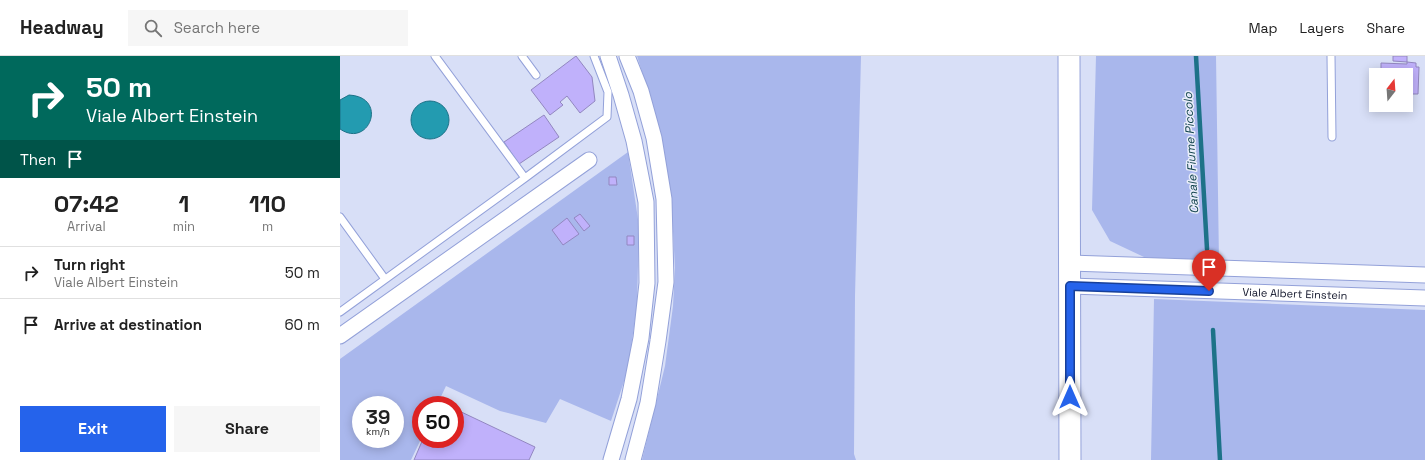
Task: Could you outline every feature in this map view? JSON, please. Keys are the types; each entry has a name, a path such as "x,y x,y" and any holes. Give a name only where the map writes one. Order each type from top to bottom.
{"main road":[{"path":"1068,56 1070,460"}],"street":[{"path":"608,56 634,141 646,202 647,283 641,338 629,399 612,460"},
{"path":"627,56 641,91 654,138 664,199 666,282 648,403 633,460"},
{"path":"340,336 589,160"},
{"name":"Viale Albert Einstein","path":"1070,263 1425,275"},
{"name":"Viale Albert Einstein","path":"1070,286 1425,298"}],"lane":[{"path":"435,56 525,178"},
{"path":"522,56 536,75"},
{"path":"340,312 607,117 608,92 594,56"},
{"path":"1332,56 1332,137"},
{"path":"340,217 385,279"}],"shaded area":[{"path":"637,56 861,56 855,296 854,454 856,460 642,460 665,366 673,306 675,268 671,194 661,140"},
{"path":"1096,56 1216,56 1219,262 1177,261 1144,257 1110,241 1092,210"},
{"path":"349,95 361,98 369,104 371,112 370,120 366,128 359,132 350,133 340,129 340,100"},
{"path":"426,101 434,101 444,106 448,113 448,127 444,134 434,139 426,139 416,134 414,131 411,124 411,116 416,106 419,104"},
{"path":"628,152 639,226 637,305 628,369 611,421 560,399 546,423 500,411 446,386 441,396 412,396 412,448 417,448 411,460 340,460 340,359"},
{"path":"1154,299 1425,310 1425,460 1151,460"}],"building":[{"path":"576,56 592,77 595,101 580,113 567,96 560,102 563,105 550,115 531,90"},
{"path":"1393,56 1407,56 1407,62 1393,61"},
{"path":"1407,62 1416,63 1416,67 1419,67 1418,94 1413,94 1413,68 1381,68 1381,63 1407,64"},
{"path":"544,115 559,137 519,164 504,142"},
{"path":"609,177 616,177 617,185 609,185"},
{"path":"580,214 590,226 584,231 574,218"},
{"path":"567,218 579,234 563,245 552,230"},
{"path":"627,236 634,236 634,245 627,245"},
{"path":"464,413 535,447 529,460 414,460 419,448 464,448"}],"waterway":[{"name":"Canale Fiume Piccolo","path":"1196,56 1207,249"},
{"name":"Canale Fiume Piccolo","path":"1213,330 1220,460"}],"route":[{"path":"1070,397 1070,286 1209,291"}]}
